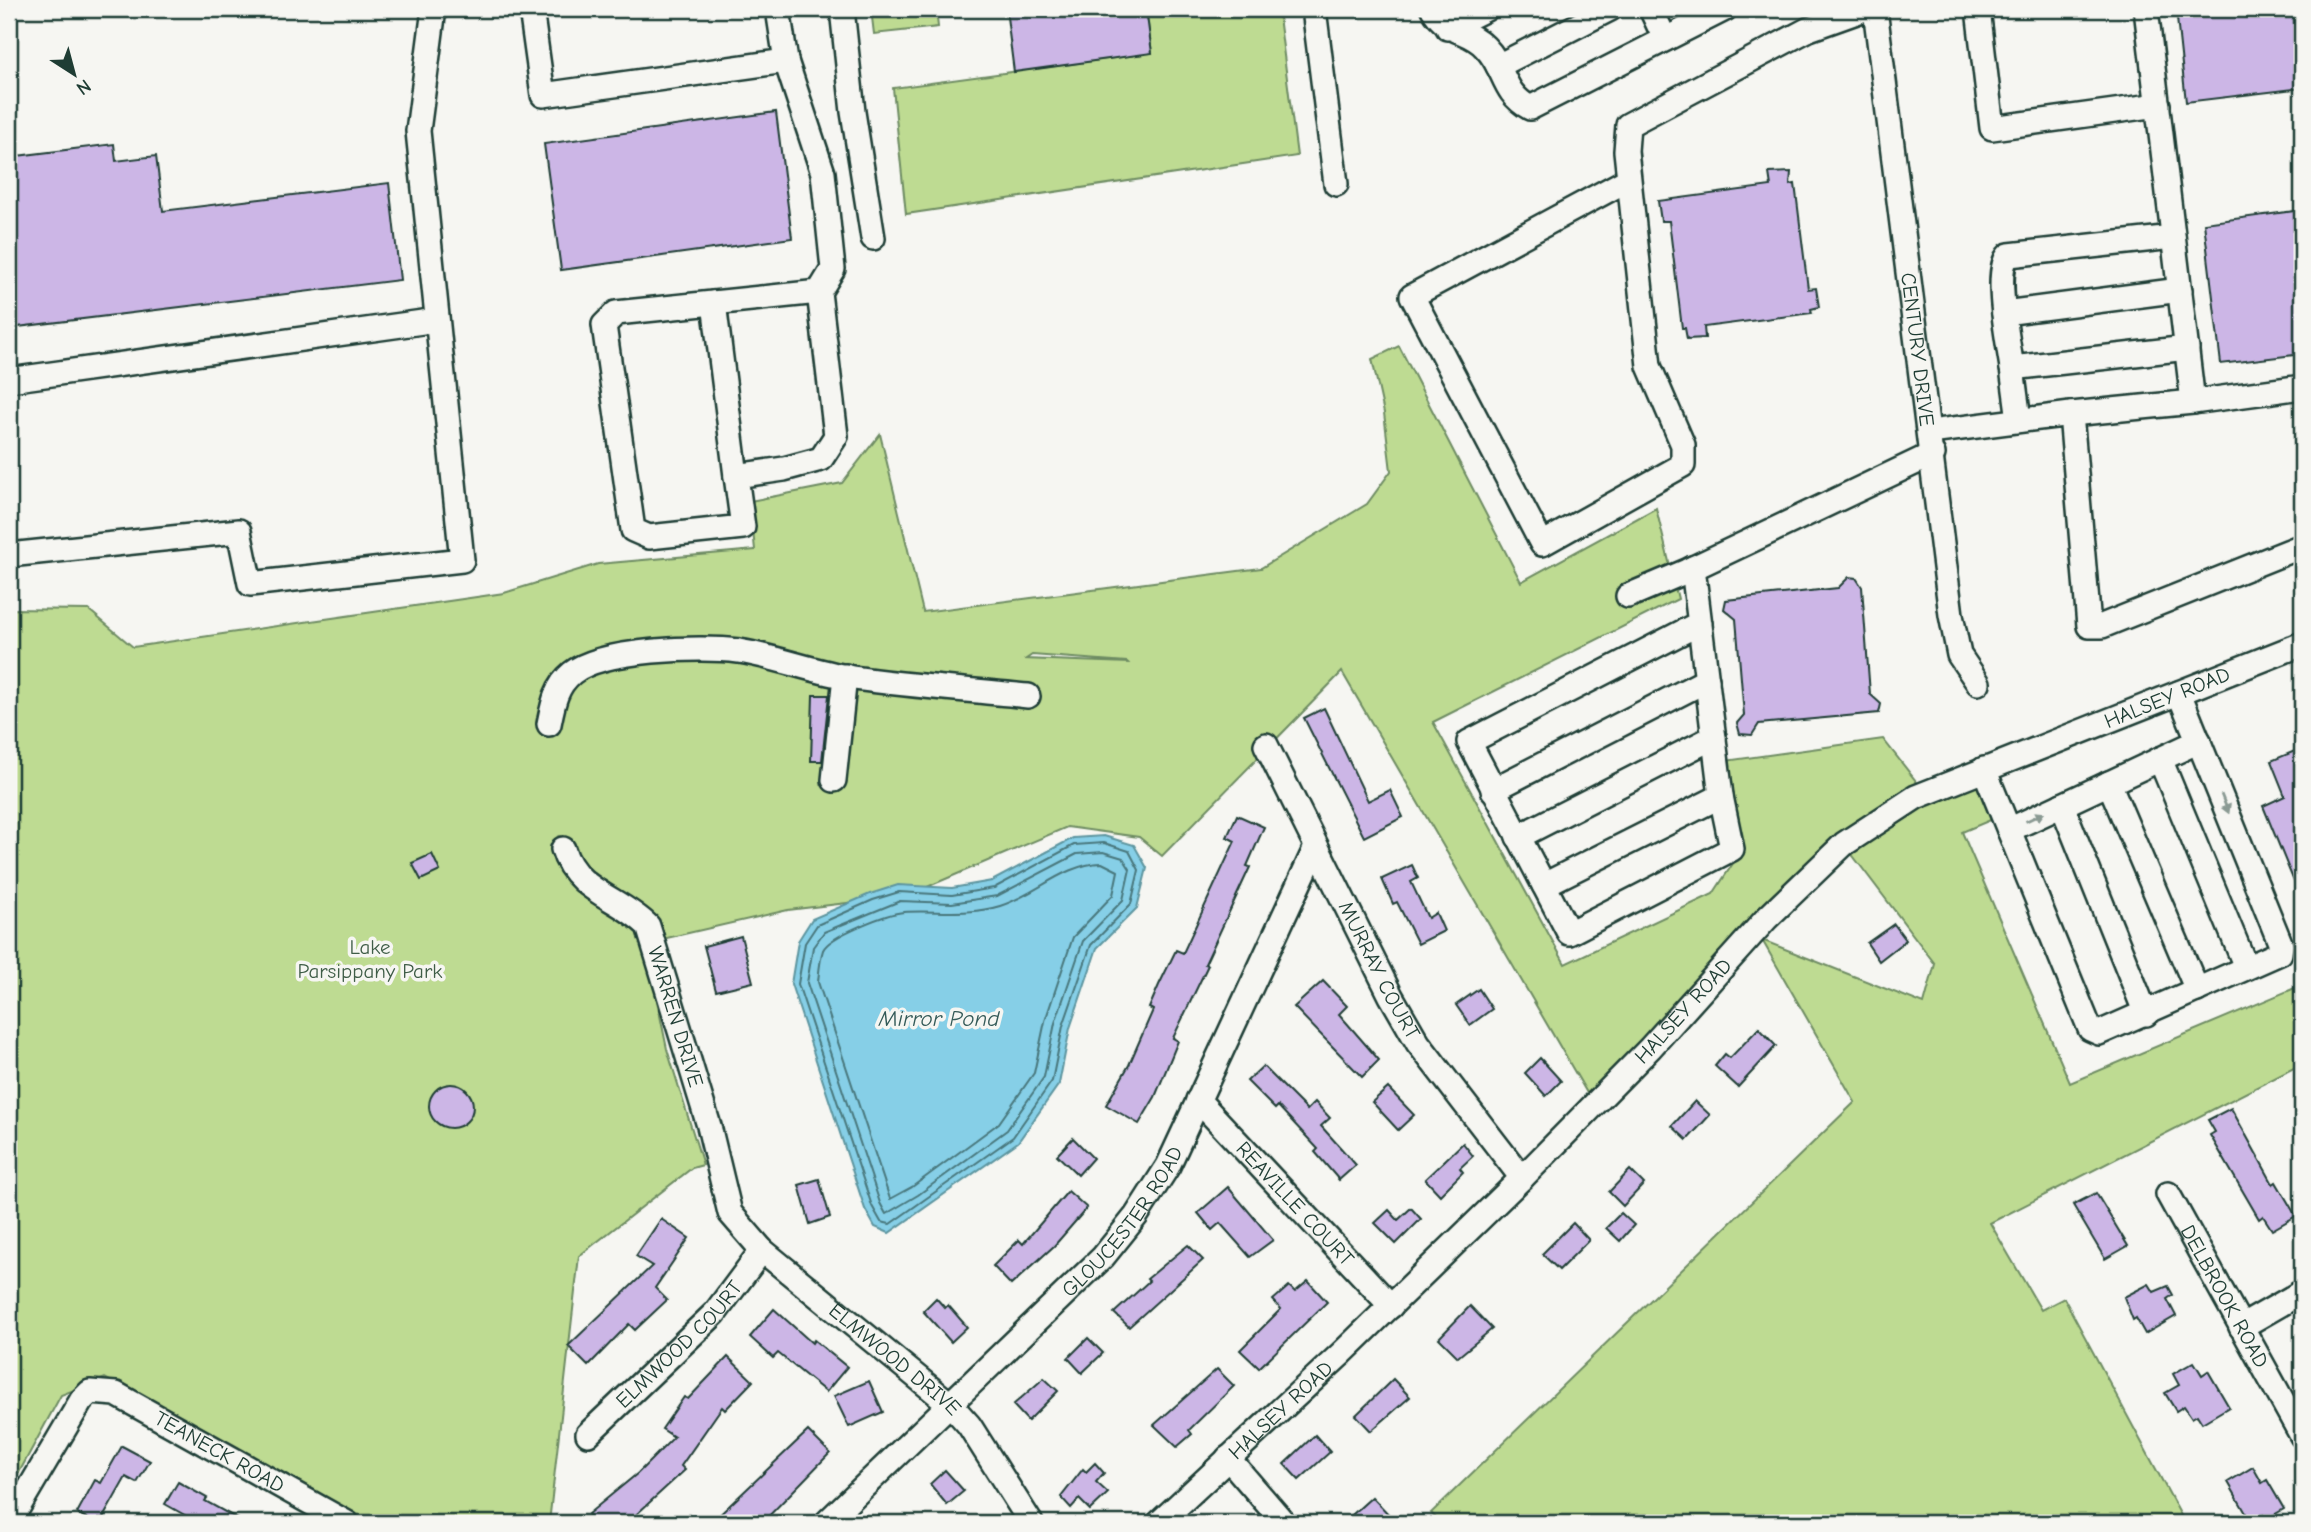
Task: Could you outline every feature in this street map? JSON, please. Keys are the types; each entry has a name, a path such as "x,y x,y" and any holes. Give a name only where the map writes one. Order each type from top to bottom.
{"street":[{"path":"9,555 239,531 250,584 462,560 418,131 434,9"},
{"path":"531,9 543,95 786,61"},
{"path":"736,475 784,469 821,459 836,436 818,292 833,269 823,173 786,61 778,9"},
{"path":"842,9 873,238"},
{"path":"1314,9 1336,184"},
{"path":"1433,9 1448,28 1475,37 1487,48 1514,99 1530,108 1725,9"},
{"path":"1448,28 1486,9"},
{"path":"1498,66 1610,9"},
{"path":"1651,9 1665,39"},
{"path":"1629,179 1412,296 1542,544 1683,465 1683,445 1649,366 1626,150 1628,125 1809,29 1865,9"},
{"name":"CENTURY DRIVE","path":"1875,9 1951,615 1959,655 1978,683"},
{"path":"1978,9 1992,128 2158,105"},
{"path":"2146,9 2193,402"},
{"path":"2019,421 2004,313 2003,266 2009,255 2174,237"},
{"path":"2004,313 2180,290"},
{"path":"713,303 743,527 649,537 633,530 604,325 616,313 818,292"},
{"path":"9,380 437,320"},
{"path":"2012,368 2187,348"},
{"path":"1628,596 1693,568 1931,443 2019,421 2302,387"},
{"path":"2071,414 2089,626 2102,626 2302,546"},
{"path":"1693,568 1700,623 1721,796 1732,849 1569,933 1469,742 1700,623"},
{"name":"HALSEY ROAD","path":"1159,1523 1391,1306 1522,1178 1650,1048 1766,919 1844,844 1916,797 2302,644"},
{"path":"549,724 554,698 571,674 584,664 628,655 698,647 741,652 845,676 1028,696"},
{"path":"834,780 845,676"},
{"path":"1493,790 1707,680"},
{"path":"1984,769 2092,1032 2099,1033 2246,967 2274,958 2280,953 2281,945 2179,693"},
{"path":"1518,837 1714,737"},
{"path":"2009,830 2199,741"},
{"name":"MURRAY COURT","path":"1266,746 1391,996 1418,1043 1522,1178"},
{"path":"2160,759 2246,967"},
{"path":"2109,783 2197,990"},
{"path":"1544,885 1721,796"},
{"path":"2062,805 2146,1014"},
{"name":"GLOUCESTER ROAD","path":"826,1523 1103,1257 1119,1236 1168,1166 1316,847"},
{"name":"WARREN DRIVE","path":"563,849 568,868 579,880 633,912 648,926 709,1126 730,1213 734,1219"},
{"name":"REAVILLE COURT","path":"1198,1100 1391,1306"},
{"name":"DELBROOK ROAD","path":"2168,1195 2302,1436"},
{"name":"ELMWOOD DRIVE","path":"734,1219 762,1250 951,1405 969,1426 1031,1523"},
{"name":"ELMWOOD COURT","path":"588,1434 715,1313 762,1250"},
{"path":"2241,1327 2302,1292"},
{"name":"TEANECK ROAD","path":"9,1523 81,1401 90,1392 116,1394 347,1523"},
{"path":"1228,1458 1284,1523"}],"green space":[{"path":"871,9 936,9 938,27 874,34"},
{"path":"1146,9 1278,9 1297,156 906,214 893,88 1152,53"},
{"name":"Lake Parsippany Park","path":"1399,346 1521,582 1656,508 1678,599 1433,722 1565,964 1713,894 1743,848 1725,761 1883,739 1927,795 1972,776 1993,819 1962,832 2070,1083 2302,985 2302,1064 1990,1223 2041,1310 2064,1298 2185,1523 1441,1523 1431,1513 1855,1102 1762,940 1924,1004 1935,964 1844,844 1594,1105 1342,672 1162,856 1139,837 1067,827 906,896 788,910 645,943 667,1049 703,1165 692,1168 579,1256 549,1523 371,1523 105,1378 61,1395 9,1491 9,609 89,610 133,647 504,593 598,564 755,550 750,501 842,483 880,434 923,612 1261,568 1367,504 1391,471 1384,413 1372,359","holes":["1032,655 1128,663 1026,659"]}],"water":[{"name":"Mirror Pond","path":"1104,836 1134,845 1147,868 1137,908 1097,948 1070,1028 1059,1084 1018,1142 889,1233 875,1227 865,1209 791,984 798,941 812,919 870,894 898,885 952,888 992,881 1073,838"}],"building":[{"path":"1006,9 1146,9 1152,53 1014,72"},
{"path":"2176,9 2302,9 2302,88 2186,102"},
{"path":"776,112 792,238 561,270 544,144"},
{"path":"114,144 116,161 156,156 163,211 389,183 400,280 9,328 9,157"},
{"path":"1791,172 1790,185 1795,184 1808,289 1816,288 1819,307 1811,309 1812,313 1704,327 1705,338 1687,339 1685,328 1682,328 1669,221 1661,221 1658,201 1771,186 1769,173"},
{"path":"2302,210 2302,354 2221,364 2204,223"},
{"path":"1849,577 1856,578 1862,587 1870,694 1881,704 1879,713 1759,724 1752,735 1740,734 1737,723 1744,715 1736,619 1724,609 1726,600 1838,588"},
{"path":"813,695 829,695 822,761 811,761"},
{"path":"1324,708 1368,801 1390,790 1403,817 1364,837 1304,718"},
{"path":"2302,748 2302,901 2263,806 2285,796 2271,761"},
{"path":"1237,815 1264,827 1247,866 1250,867 1205,964 1208,965 1173,1038 1178,1041 1155,1097 1139,1124 1106,1105 1129,1065 1153,1010 1149,1008 1176,950 1183,953 1235,841 1227,837"},
{"path":"432,854 440,871 421,880 412,863"},
{"path":"1412,865 1418,878 1411,882 1428,918 1436,913 1444,931 1418,944 1397,902 1393,904 1382,879"},
{"path":"1894,924 1906,940 1879,961 1867,943"},
{"path":"741,936 753,982 716,991 704,946"},
{"path":"1323,981 1347,1006 1339,1014 1379,1060 1362,1077 1294,1007"},
{"path":"1479,989 1492,1009 1470,1025 1456,1005"},
{"path":"1759,1028 1776,1046 1738,1087 1715,1066 1725,1054 1730,1058"},
{"path":"1540,1058 1561,1081 1546,1096 1525,1073"},
{"path":"1263,1066 1307,1110 1315,1102 1330,1118 1321,1126 1356,1165 1339,1180 1315,1152 1318,1149 1278,1106 1275,1109 1247,1081"},
{"path":"451,1084 466,1091 473,1106 466,1121 451,1128 436,1121 429,1106 436,1091"},
{"path":"1388,1088 1414,1115 1398,1130 1372,1102"},
{"path":"1695,1101 1710,1115 1687,1140 1672,1126"},
{"path":"2231,1108 2273,1184 2276,1182 2296,1216 2272,1230 2263,1216 2259,1219 2210,1135 2215,1132 2208,1120"},
{"path":"1073,1138 1093,1158 1078,1175 1057,1155"},
{"path":"1463,1143 1473,1156 1460,1168 1463,1172 1440,1195 1425,1179"},
{"path":"1630,1170 1644,1184 1623,1206 1609,1192"},
{"path":"819,1179 830,1217 810,1224 799,1185"},
{"path":"1228,1187 1273,1240 1250,1257 1220,1223 1212,1230 1198,1213"},
{"path":"1068,1191 1087,1208 1054,1246 1011,1285 993,1266 1019,1240 1023,1244"},
{"path":"2096,1193 2128,1246 2105,1259 2073,1205"},
{"path":"1411,1208 1421,1219 1396,1244 1375,1223 1389,1210 1398,1220"},
{"path":"1621,1213 1634,1225 1620,1241 1606,1228"},
{"path":"661,1219 689,1238 655,1288 667,1300 635,1330 629,1324 588,1366 568,1346 652,1266 636,1256"},
{"path":"1573,1223 1589,1240 1559,1270 1542,1254"},
{"path":"1188,1245 1203,1260 1129,1327 1114,1313 1149,1281 1147,1279"},
{"path":"1308,1281 1327,1302 1259,1368 1240,1350 1281,1309 1273,1300 1289,1286 1295,1292"},
{"path":"2149,1284 2154,1292 2168,1286 2173,1295 2167,1299 2176,1316 2145,1334 2136,1318 2133,1320 2124,1297"},
{"path":"936,1298 945,1308 948,1305 967,1327 951,1342 923,1311"},
{"path":"1470,1306 1492,1329 1458,1357 1439,1338"},
{"path":"774,1309 812,1343 814,1340 847,1367 826,1392 778,1353 773,1358 750,1337"},
{"path":"1088,1338 1103,1353 1082,1373 1068,1358"},
{"path":"728,1357 753,1381 725,1410 722,1407 681,1466 685,1470 627,1523 596,1523 588,1514 638,1473 674,1437 662,1429 684,1397 688,1399"},
{"path":"2194,1362 2202,1375 2208,1371 2229,1407 2202,1423 2197,1415 2192,1418 2184,1406 2176,1411 2165,1393 2179,1385 2173,1374"},
{"path":"1217,1369 1234,1386 1189,1430 1192,1434 1177,1447 1154,1425"},
{"path":"1044,1378 1058,1391 1028,1421 1013,1405"},
{"path":"1393,1379 1410,1397 1371,1431 1356,1415"},
{"path":"869,1381 883,1412 849,1427 834,1396"},
{"path":"808,1431 830,1453 762,1523 711,1523"},
{"path":"1315,1435 1330,1452 1299,1480 1284,1464"},
{"path":"122,1446 150,1461 137,1483 126,1477 100,1523 96,1523 77,1513 95,1480 101,1483"},
{"path":"1095,1463 1104,1473 1096,1482 1108,1493 1090,1510 1079,1499 1071,1508 1061,1497 1083,1469 1086,1472"},
{"path":"2253,1467 2262,1483 2267,1480 2284,1509 2265,1520 2263,1515 2251,1522 2228,1482"},
{"path":"945,1470 964,1491 947,1505 930,1484"},
{"path":"178,1482 207,1498 205,1501 245,1523 199,1523 165,1504"},
{"path":"1372,1497 1397,1523 1343,1523"}]}
